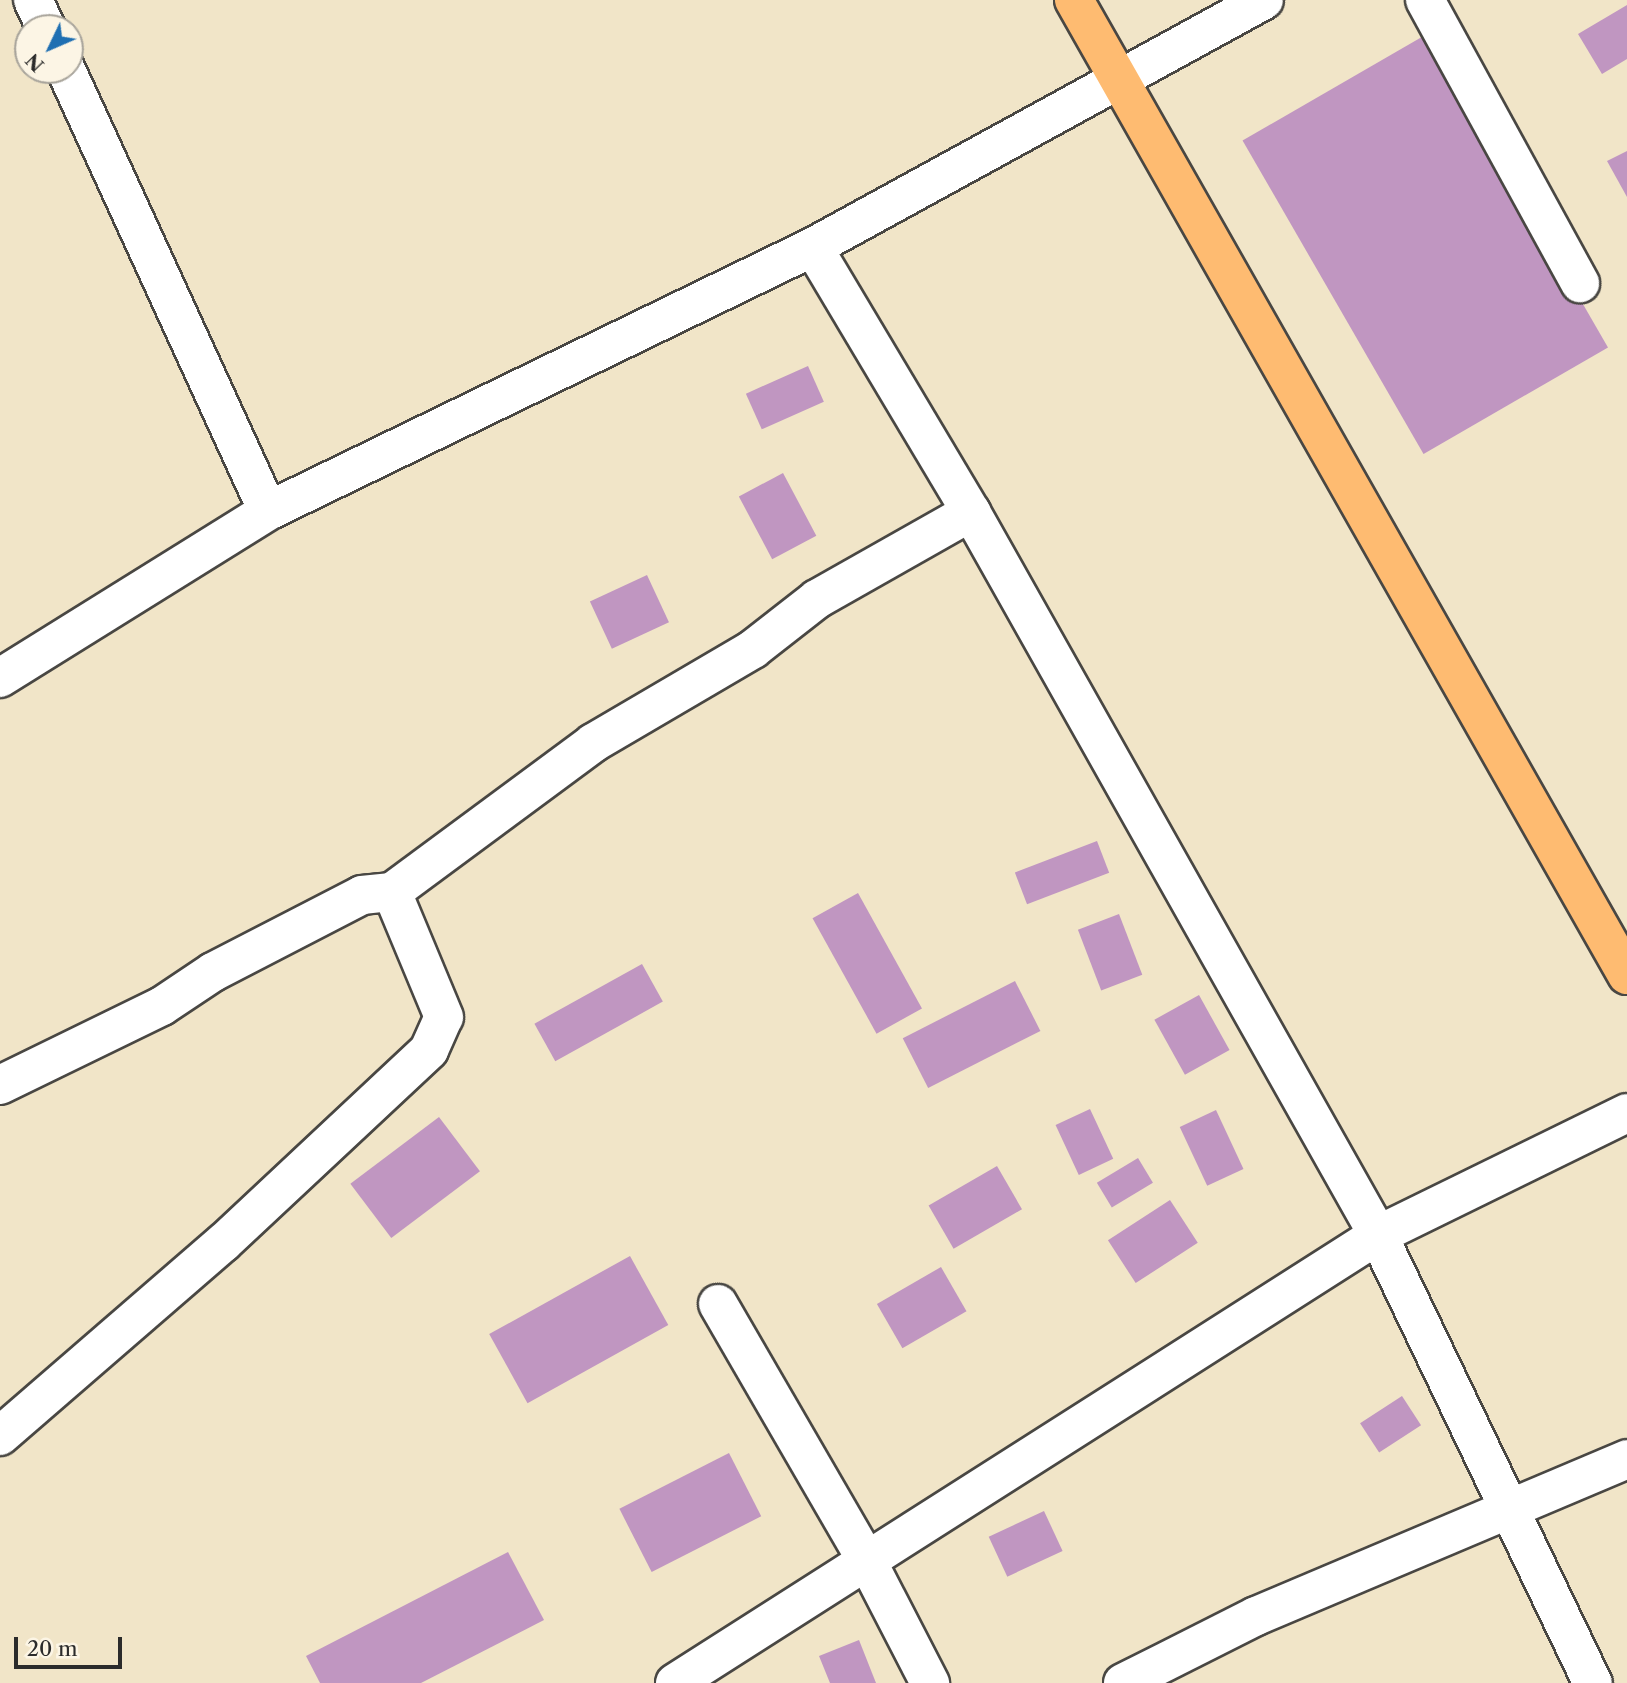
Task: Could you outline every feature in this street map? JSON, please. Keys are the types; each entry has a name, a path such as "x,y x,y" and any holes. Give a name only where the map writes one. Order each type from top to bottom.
{"main road":[{"path":"1074,0 1627,975"}],"street":[{"path":"0,678 268,511 813,247 1264,0"},
{"path":"1425,0 1580,283"},
{"path":"72,84 268,511"},
{"path":"813,247 971,512 1378,1235 1593,1683"},
{"path":"0,1085 162,1006 213,972 362,895 392,892 593,743 754,649 817,599 971,512"},
{"path":"0,1436 223,1243 429,1050 444,1017 392,892"},
{"path":"675,1683 1378,1235 1627,1113"},
{"path":"718,1304 866,1559 930,1683"},
{"path":"1123,1683 1256,1616 1508,1507 1627,1459"}],"building":[{"path":"1627,5 1627,59 1602,74 1578,34"},
{"path":"1427,34 1608,348 1424,454 1243,140"},
{"path":"1627,151 1627,197 1607,161"},
{"path":"808,366 824,402 762,429 746,394"},
{"path":"783,473 816,536 772,559 739,496"},
{"path":"647,575 669,622 612,649 590,602"},
{"path":"1097,841 1109,873 1027,904 1015,873"},
{"path":"858,893 922,1008 877,1034 813,918"},
{"path":"1119,914 1142,975 1101,990 1078,930"},
{"path":"642,964 663,1002 555,1061 534,1024"},
{"path":"1015,981 1040,1031 928,1088 903,1038"},
{"path":"1199,995 1230,1050 1185,1075 1154,1020"},
{"path":"1090,1109 1113,1159 1079,1175 1056,1125"},
{"path":"1216,1110 1243,1169 1207,1186 1180,1127"},
{"path":"439,1117 480,1171 391,1238 350,1184"},
{"path":"1138,1158 1153,1183 1112,1208 1097,1183"},
{"path":"997,1166 1022,1209 954,1249 929,1206"},
{"path":"1170,1200 1198,1243 1136,1283 1108,1240"},
{"path":"630,1256 668,1325 527,1403 489,1334"},
{"path":"941,1267 967,1311 902,1348 877,1304"},
{"path":"1402,1396 1421,1425 1379,1453 1360,1423"},
{"path":"729,1453 761,1516 652,1572 619,1509"},
{"path":"1044,1511 1063,1551 1007,1577 989,1537"},
{"path":"508,1552 544,1620 421,1683 320,1683 306,1656"},
{"path":"859,1640 876,1683 830,1683 819,1656"}]}
